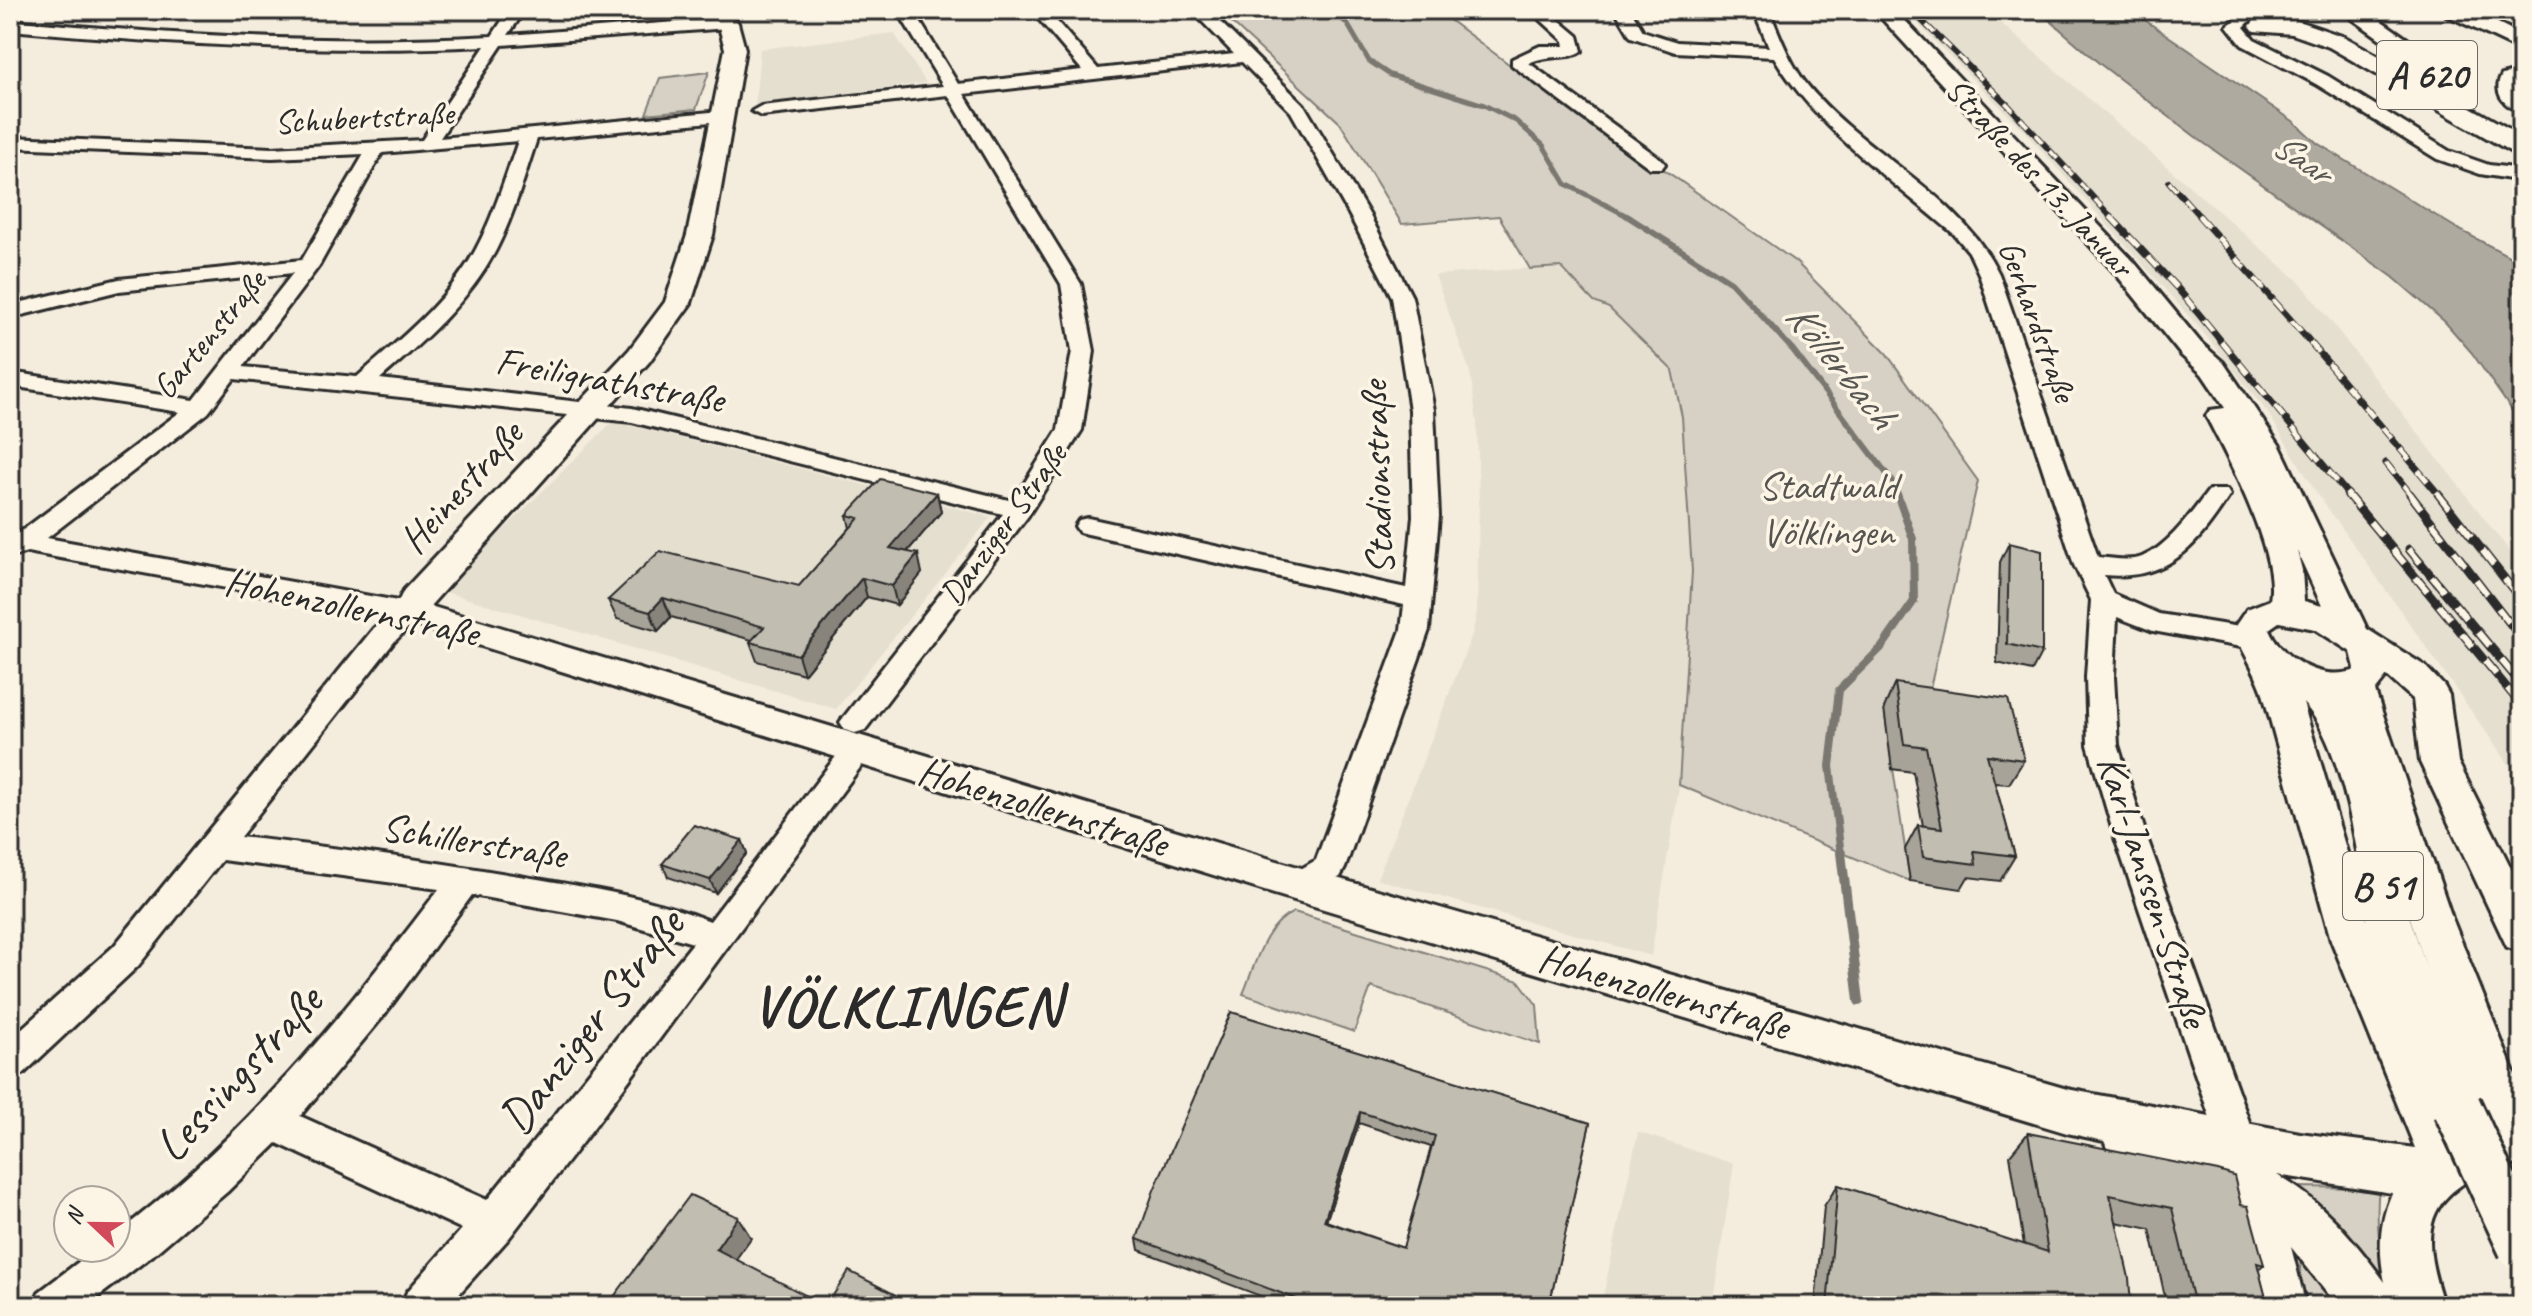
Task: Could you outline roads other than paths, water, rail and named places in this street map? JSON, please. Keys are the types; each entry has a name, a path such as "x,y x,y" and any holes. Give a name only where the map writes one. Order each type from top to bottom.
{"highway":[{"name":"A 620","path":"2333,10 2522,138"},
{"name":"A 620","path":"2351,10 2522,124"},
{"path":"2454,10 2522,44"},
{"path":"2262,18 2337,42 2522,147"},
{"path":"2522,77 2511,80 2512,96 2522,104"}],"main road":[{"name":"Straße des 13. Januar","path":"1884,10 2125,268 2191,349 2213,368 2265,446 2302,520 2358,656"},
{"name":"Heinestraße","path":"410,612 416,598 639,356 678,303 700,235 735,49 723,16"},
{"name":"Straße des 13. Januar","path":"2191,349 2195,367 2246,465 2280,548 2290,593 2285,610"},
{"path":"2441,1171 2341,907 2272,659 2251,629 2259,617 2285,610 2314,615 2358,656 2412,675 2431,695 2439,762 2522,934"},
{"name":"Hohenzollernstraße","path":"410,612 856,736 1250,870 2067,1111 2123,1138 2244,1163 2312,1231 2370,1306"},
{"path":"2272,659 2333,687 2358,656"},
{"name":"B 51","path":"2358,656 2443,956 2517,1138"},
{"name":"B 51","path":"2272,659 2319,696 2335,717 2347,741 2378,845 2389,926 2457,1107 2522,1247"},
{"path":"2418,1306 2406,1268 2404,1234 2406,1218 2415,1197 2441,1171 2477,1158 2517,1138"},
{"path":"2244,1163 2277,1164 2300,1156 2441,1171"},
{"name":"Karl-Janssen-Straße","path":"2244,1163 2280,1306"}],"street":[{"path":"427,145 517,10"},
{"name":"Danziger Straße","path":"421,1306 495,1224 716,938 856,736 1019,510 1070,430 1083,351 1071,284 956,89 905,10"},
{"path":"1039,10 1093,73"},
{"name":"Stadionstraße","path":"1199,10 1298,109 1359,214 1402,297 1422,410 1426,516 1420,600 1406,662 1329,868 1300,885"},
{"path":"1538,10 1572,39 1574,51 1540,51 1518,62 1656,164"},
{"name":"Gerhardstraße","path":"1761,10 1779,52 1800,87 1828,117 1961,230 1978,251 1989,274 2087,565 2104,600"},
{"path":"1606,12 1624,11 1637,34 1675,47 1779,52"},
{"path":"10,25 252,42 365,45 497,41 723,16"},
{"path":"2262,18 2253,30 2253,36 2278,56 2443,155 2486,170 2522,175"},
{"path":"761,111 1248,57"},
{"name":"Schubertstraße","path":"10,142 272,153 427,145 721,116"},
{"path":"362,384 432,320 454,297 476,266 498,221 529,136"},
{"name":"Gartenstraße","path":"15,544 200,408 309,266 376,148"},
{"path":"10,312 44,300 205,273 309,266"},
{"name":"Freiligrathstraße","path":"228,372 632,415 1019,510"},
{"path":"10,379 200,408"},
{"path":"2087,565 2145,566 2158,561 2207,511 2218,495"},
{"path":"1088,526 1420,600"},
{"name":"Hohenzollernstraße","path":"15,544 410,612"},
{"path":"2104,600 2153,622 2272,659"},
{"name":"Karl-Janssen-Straße","path":"2104,600 2100,635 2103,745 2130,835 2244,1163"},
{"name":"Heinestraße","path":"10,1062 126,956 384,635 410,612"},
{"name":"Schillerstraße","path":"213,846 465,880 557,896 682,924 716,938"},
{"name":"Lessingstraße","path":"53,1306 139,1241 213,1179 272,1122 373,1003 465,880"},
{"path":"272,1122 495,1224"}],"water":[{"name":"Saar","path":"2038,10 2130,10 2293,121 2317,143 2458,229 2522,263 2522,425 2472,353 2445,322 2393,277 2201,141 2100,64"}],"waterway":[{"name":"Köllerbach","path":"1334,10 1348,25 1369,61 1390,75 1484,105 1516,121 1543,145 1566,184 1631,218"},
{"name":"Köllerbach","path":"1627,216 1731,282 1793,350 1893,482 1898,496"},
{"name":"Köllerbach","path":"1841,855 1830,766 1839,690 1882,647 1914,601 1913,539 1897,494"},
{"name":"Köllerbach","path":"1841,853 1859,1001"}],"railway":[{"path":"1911,10 2009,106 2112,218"},
{"path":"2169,182 2201,218"},
{"path":"2110,216 2179,290 2349,496"},
{"path":"2199,216 2440,496"},
{"path":"2386,463 2412,496"},
{"path":"2347,494 2522,706"},
{"path":"2410,494 2522,639"},
{"path":"2438,494 2522,601"},
{"path":"2409,549 2522,685"}],"district":[{"name":"VÖLKLINGEN","path":"907,1005"}],"park label":[{"name":"Stadtwald Völklingen","path":"1828,509"}]}
